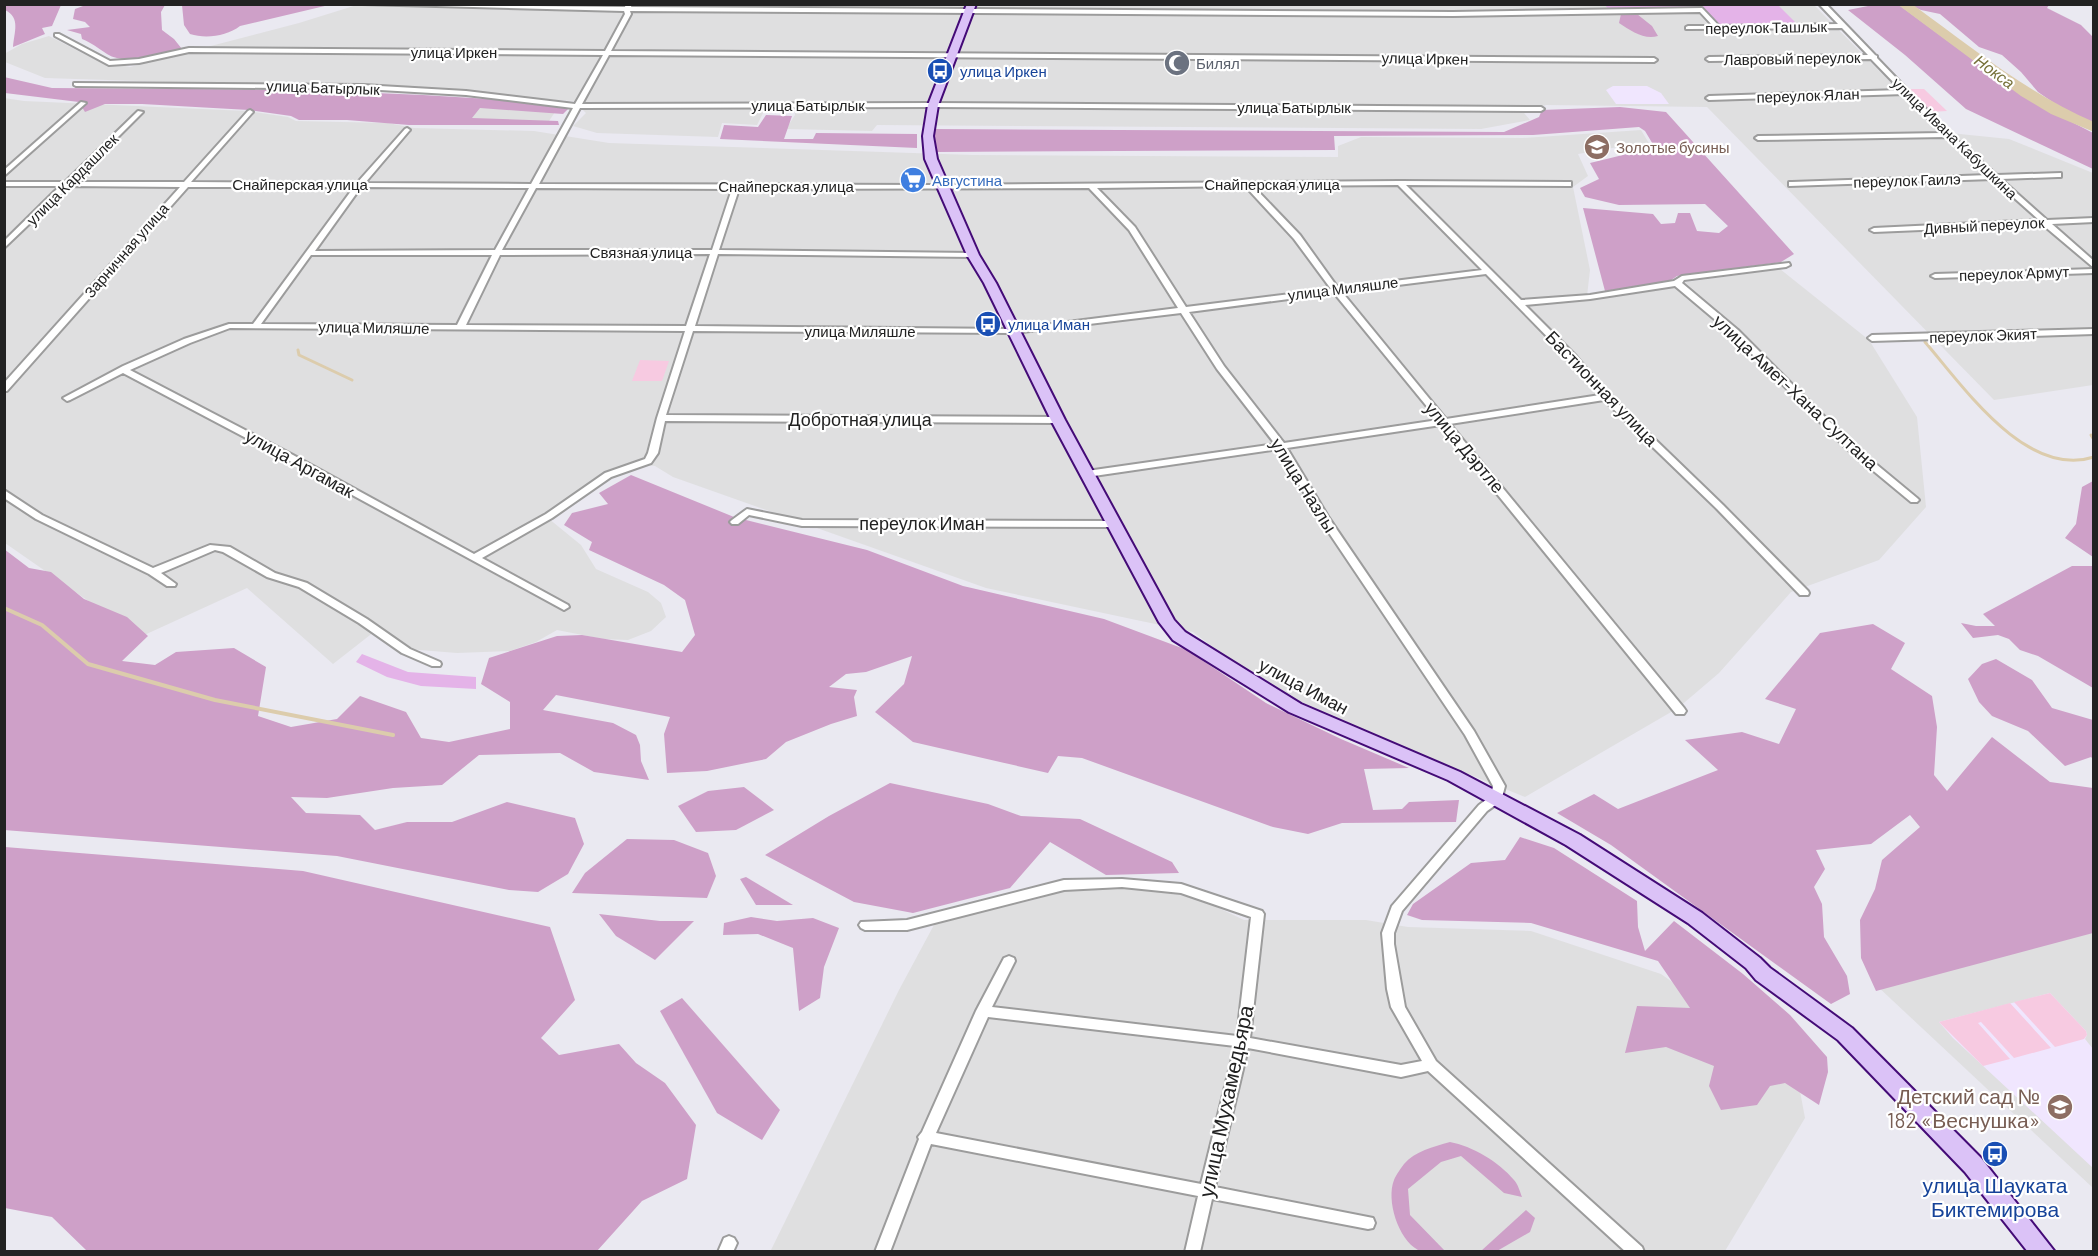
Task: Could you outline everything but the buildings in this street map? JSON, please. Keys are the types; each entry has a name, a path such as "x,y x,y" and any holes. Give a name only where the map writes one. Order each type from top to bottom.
{"street":[{"path":"365,4 1609,13 1702,10 1718,28"},
{"name":"улица Ивана Кабушкина","path":"1822,4 1948,135 2094,269"},
{"path":"460,328 497,253 628,14 628,7"},
{"name":"улица Иман","path":"970,8 933,105 928,136 930,153 973,255 990,283 1058,420 1167,622 1179,636 1295,708 1454,776 1497,798 1573,840 1695,918 1753,963 1763,974 1845,1034 1972,1165 2043,1251"},
{"name":"переулок Ташлык","path":"1688,28 1844,26"},
{"name":"улица Иркен","path":"57,35 109,63 139,61 189,50 1654,60"},
{"name":"Лавровый переулок","path":"1710,59 1875,57"},
{"name":"улица Батырлык","path":"76,84 363,87 466,93 576,106 1541,108"},
{"name":"переулок Ялан","path":"1709,98 1906,92"},
{"path":"4,174 83,102"},
{"name":"улица Кардашлек","path":"4,246 140,112"},
{"name":"Зарничная улица","path":"4,389 250,112"},
{"path":"255,326 360,184 407,130"},
{"path":"1758,138 1948,135"},
{"name":"переулок Гаилэ","path":"1792,184 2058,175"},
{"name":"Снайперская улица","path":"4,184 944,187 1400,183 1568,184"},
{"name":"Бастионная улица","path":"1400,183 1573,358 1606,397 1720,507 1804,593"},
{"name":"улица Назлы","path":"1090,185 1132,229 1220,367 1280,444 1323,518 1470,734 1499,786 1497,798"},
{"name":"улица Дэртле","path":"1248,185 1297,237 1335,289 1680,711"},
{"path":"474,558 549,516 608,475 648,461 653,453 661,418 736,186"},
{"name":"Дивный переулок","path":"1874,230 2094,219"},
{"name":"Связная улица","path":"310,253 714,252 973,255"},
{"path":"1519,303 1590,297 1677,283 1682,278 1786,265"},
{"name":"переулок Армут","path":"1935,276 2094,269"},
{"name":"улица Миляшле","path":"124,370 229,326 1013,331 1335,289 1487,272"},
{"name":"улица Амет-Хана Султана","path":"1677,283 1735,332 1850,447 1914,500"},
{"name":"переулок Экият","path":"1872,338 2094,331"},
{"path":"66,398 124,370"},
{"name":"улица Аргамак","path":"124,370 277,448 564,607"},
{"path":"1088,474 1280,444 1445,423 1606,397"},
{"name":"Добротная улица","path":"661,418 1058,420"},
{"path":"4,493 39,517 153,572 171,584"},
{"name":"переулок Иман","path":"735,522 747,512 802,523 1114,524"},
{"path":"153,572 214,547 226,549 271,575 303,585 363,621 406,651 436,664"},
{"path":"1497,798 1483,808 1396,909 1388,933 1398,1007 1431,1065 1636,1251"},
{"name":"улица Мухамедьяра","path":"865,925 907,925 1065,885 1122,882 1181,889 1258,914 1243,1042 1192,1251"},
{"path":"882,1251 925,1137 982,1011 1009,961"},
{"path":"982,1011 1243,1042 1401,1071 1431,1065"},
{"path":"925,1137 1368,1223"}],"shaded area":[{"path":"5,4 61,5 52,26 42,28 45,34 13,47 15,21 5,10"},
{"path":"182,4 329,5 240,26 223,34 196,36 190,34 184,25"},
{"path":"360,4 1814,5 1940,132 2009,139 2093,173 2093,385 1994,400 1707,107 1546,105 1524,113 1530,120 1481,129 877,125 872,131 786,129 795,115 794,103 768,103 757,125 722,123 718,137 597,133 573,126 586,113 574,101 331,87 45,78 5,62 4,54 22,44 49,36 96,60 130,67 299,23"},
{"path":"81,5 165,5 161,12 162,30 182,49 134,59 124,59 107,54 82,39 81,34 67,30 90,27 85,22 73,19 75,9 83,6"},
{"path":"1605,5 1778,5 1797,24 1719,25 1703,9 1610,11"},
{"path":"1873,5 1899,5 2024,97 2093,133 2093,169 1966,109 1905,55 1848,10"},
{"path":"1910,5 2049,5 2047,8 2081,25 2093,37 2093,130 2038,92 2002,55 1979,47 1940,14"},
{"path":"1621,14 1637,14 1652,26 1658,36 1643,36 1628,29 1619,23"},
{"path":"4,77 52,88 305,90 505,100 569,108 563,114 480,108 472,118 558,121 559,125 409,125 347,120 299,120 291,116 249,110 142,104 105,104 85,112 79,102 5,93"},
{"path":"1613,86 1647,86 1661,93 1669,104 1616,104 1606,90"},
{"path":"1906,89 1924,89 1947,111 1930,112"},
{"path":"4,98 24,101 247,111 288,117 296,121 388,123 414,128 534,131 609,143 973,155 1338,157 1338,146 1361,137 1523,138 1641,130 1650,145 1618,147 1578,154 1588,176 1573,187 1590,270 1587,296 1780,269 1869,340 1917,417 1926,507 1879,560 1791,592 1719,673 1678,708 1525,797 1335,720 1246,672 1193,632 986,588 673,477 655,466 628,463 543,514 581,545 596,569 648,592 661,603 666,617 651,631 628,640 603,639 557,630 536,642 510,651 457,653 407,649 379,628 333,664 247,588 140,637 5,543"},
{"path":"479,106 557,109 549,121 466,122"},
{"path":"1620,107 1666,112 1794,254 1781,262 1677,276 1670,281 1605,291 1583,208 1653,214 1661,224 1675,223 1678,213 1690,213 1697,231 1719,233 1728,226 1705,204 1619,205 1585,197 1580,188 1599,179 1590,163 1627,154 1626,150 1654,146 1645,131 1639,127 1533,135 1334,136 1335,150 935,152 932,129 1504,132 1539,117 1542,110"},
{"path":"766,115 792,116 784,139 813,139 816,133 917,134 917,148 720,139 724,125 758,127"},
{"path":"640,360 669,361 662,381 632,381"},
{"path":"631,475 734,517 867,550 963,586 1104,619 1187,650 1266,703 1409,768 1364,769 1373,810 1402,809 1409,802 1459,800 1456,822 1342,823 1308,834 1273,827 1082,758 1058,756 1048,773 913,742 875,712 904,684 912,656 866,672 846,674 829,687 857,690 854,697 857,716 786,742 766,759 707,771 667,773 664,734 670,717 556,695 543,710 613,723 636,735 640,745 641,761 649,780 594,772 560,753 479,755 442,785 393,788 327,798 291,797 306,813 360,815 375,830 407,822 452,822 507,802 575,818 584,844 568,874 538,892 509,890 337,856 4,830 4,549 29,568 51,572 84,599 127,617 148,636 122,661 155,665 176,652 234,648 266,667 258,716 291,727 337,719 360,696 406,712 421,738 449,742 510,729 510,702 481,684 489,658 557,636 582,635 682,652 695,635 685,600 664,585 589,550 592,542 564,525 572,513 608,504 599,493"},
{"path":"2093,481 2093,557 2065,538 2076,524 2082,487"},
{"path":"2072,566 2093,566 2093,688 2038,656 2020,650 2009,639 1998,635 1973,638 1961,623 1995,626 1983,614"},
{"path":"1873,624 1905,643 1891,669 1932,696 1937,727 1934,775 1947,791 1992,737 2050,782 2093,788 2093,933 1876,991 1861,958 1860,920 1875,889 1882,860 1920,827 1910,815 1871,844 1816,850 1825,869 1814,887 1822,904 1824,937 1847,976 1850,994 1831,1004 1611,845 1557,813 1594,794 1618,809 1718,770 1685,740 1742,732 1779,744 1796,709 1765,699 1820,633"},
{"path":"362,654 408,672 476,677 476,689 421,686 387,677 356,662"},
{"path":"1996,659 2032,680 2052,708 2093,720 2093,759 2091,757 2065,766 2028,731 1992,716 1979,702 1968,679 1982,664"},
{"path":"890,783 988,804 1021,816 1080,819 1172,862 1179,873 1106,875 1050,842 1010,888 913,913 854,902 765,855 829,816"},
{"path":"744,787 774,810 736,830 696,832 678,806 708,791"},
{"path":"1520,837 1554,848 1637,901 1638,927 1645,951 1674,921 1743,974 1790,1015 1827,1057 1828,1072 1819,1105 1785,1083 1770,1086 1757,1105 1721,1110 1709,1086 1714,1066 1666,1047 1625,1053 1637,1006 1690,1008 1658,961 1531,923 1422,920 1407,915 1413,904 1471,863 1505,860"},
{"path":"627,839 674,840 708,853 716,876 707,898 572,893 585,873"},
{"path":"5,847 303,871 550,927 575,1000 541,1038 559,1055 619,1044 636,1063 665,1083 696,1125 687,1179 642,1201 597,1251 87,1251 52,1217 5,1208"},
{"path":"746,877 793,905 756,905 740,879"},
{"path":"1124,886 1204,901 1244,920 1366,920 1408,927 1531,931 1661,974 1796,1070 1805,1118 1725,1251 770,1252 899,990 935,923 1033,900 1063,890"},
{"path":"599,914 660,921 694,921 655,960 616,936"},
{"path":"751,917 777,921 813,918 839,928 824,967 820,998 799,1011 793,948 758,934 723,935 724,923"},
{"path":"2093,929 2093,1188 1876,985"},
{"name":"Детский сад № 182 «Веснушка»","path":"2050,993 2086,1031 2085,1039 2093,1049 2093,1168 1953,1038 1939,1022"},
{"path":"2050,993 2086,1031 2087,1035 2084,1039 2055,1047 2014,1002"},
{"path":"682,998 780,1110 762,1140 717,1113 660,1011"},
{"path":"2010,1003 2051,1048 2014,1058 1981,1022 1978,1023 2010,1059 1983,1066 1939,1022"},
{"path":"1450,1142 1476,1151 1501,1167 1518,1186 1522,1197 1504,1193 1461,1156 1441,1162 1408,1189 1410,1215 1445,1251 1421,1251 1411,1245 1396,1218 1392,1198 1394,1180 1404,1164 1413,1156"},
{"path":"1526,1210 1535,1218 1530,1232 1497,1251 1481,1251"}],"waterway":[{"name":"Нокса","path":"1903,4 2026,93 2056,111 2094,128"},
{"path":"1925,342 1977,404 2021,442 2044,454 2069,460 2094,457"},
{"path":"298,350 299,355 352,380"},
{"path":"2091,435 2094,440"},
{"path":"4,608 42,625 88,664 215,700 393,735"}],"place":[{"name":"Билял","path":"1177,63"},
{"name":"улица Иркен","path":"940,71"},
{"name":"Золотые бусины","path":"1597,147"},
{"name":"Августина","path":"913,180"},
{"name":"улица Иман","path":"988,324"},
{"name":"Детский сад № 182 «Веснушка»","path":"2060,1107"},
{"name":"улица Шауката Биктемирова","path":"1995,1154"}]}
